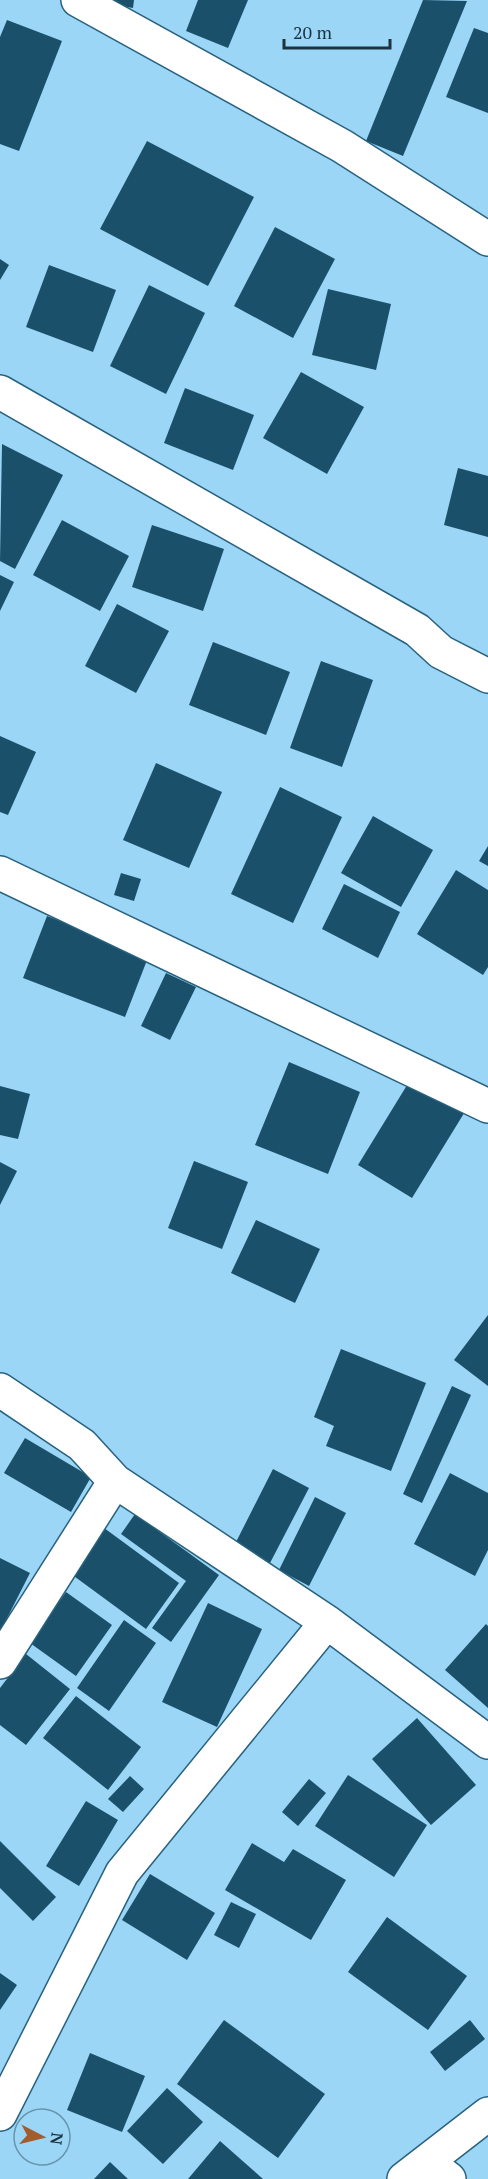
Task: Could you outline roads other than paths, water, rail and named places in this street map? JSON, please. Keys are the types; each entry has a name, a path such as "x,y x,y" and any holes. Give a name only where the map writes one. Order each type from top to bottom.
{"street":[{"path":"78,0 342,146 488,239"},
{"path":"0,393 417,630 441,652 488,676"},
{"path":"0,873 488,1106"},
{"path":"0,1390 82,1445 114,1481 327,1622 488,1742"},
{"path":"0,1662 114,1481"},
{"path":"0,2114 122,1873 327,1622"},
{"path":"427,2173 488,2114"}]}
